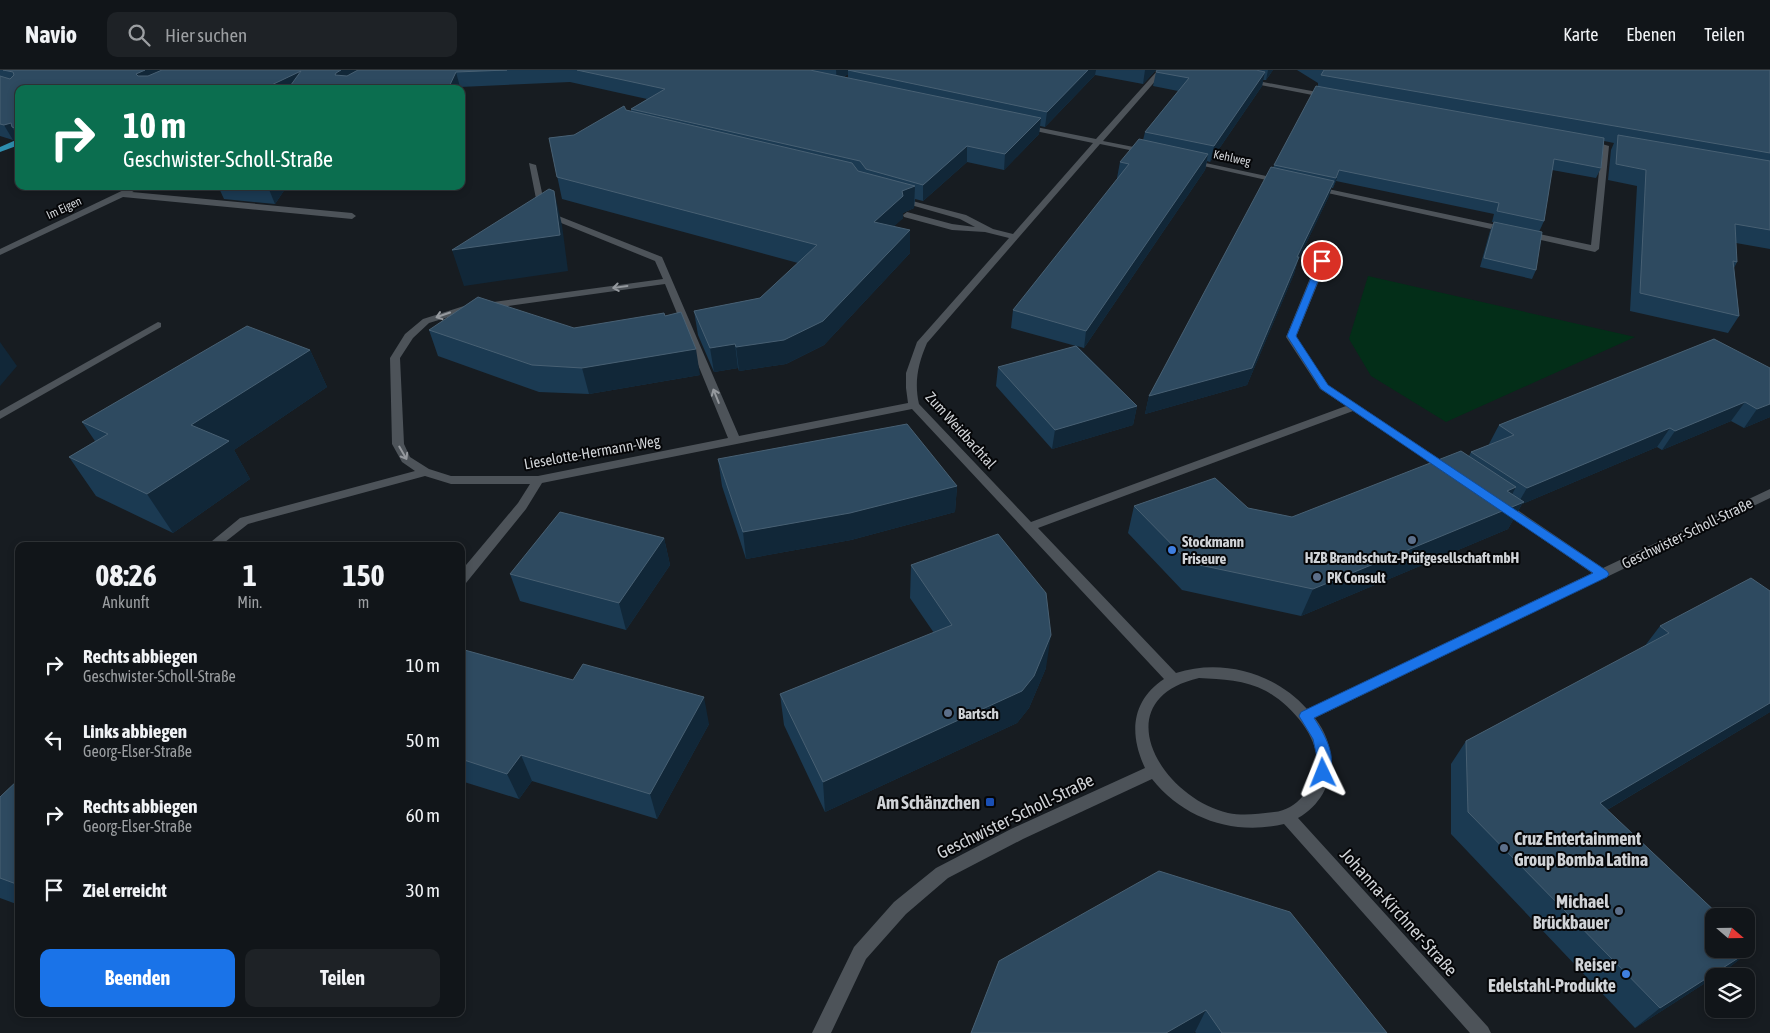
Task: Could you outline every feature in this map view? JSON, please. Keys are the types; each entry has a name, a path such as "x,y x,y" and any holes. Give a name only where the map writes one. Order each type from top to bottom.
{"main road":[{"path":"0,150 15,144"}],"street":[{"name":"Zum Weidbachtal","path":"1162,70 1097,141 1016,237 922,342 912,365 910,392 914,405 1174,680"},
{"path":"1235,79 1332,96"},
{"path":"1020,125 1156,154"},
{"path":"1596,144 1615,147"},
{"path":"1302,186 1595,249 1605,146"},
{"name":"Kehlweg","path":"1185,160 1292,184"},
{"path":"532,165 542,212 659,258 735,441"},
{"name":"Im Eigen","path":"0,252 130,190"},
{"path":"122,194 352,216"},
{"path":"889,196 963,217 990,231"},
{"path":"907,215 952,227 990,231 1016,237"},
{"path":"1322,261 1291,336 1324,387 1462,478"},
{"name":"Lieselotte-Hermann-Weg","path":"669,281 464,309 426,321 409,336 395,358 398,444 406,459 424,472 451,480 538,480 914,405"},
{"path":"0,416 158,324"},
{"path":"1029,527 1355,407"},
{"path":"217,542 244,521 424,472"},
{"path":"465,575 522,506 538,480"},
{"name":"Geschwister-Scholl-Straße","path":"1306,716 1770,493"},
{"path":"1495,501 1603,574"},
{"path":"1199,672 1228,673 1257,681 1284,696 1306,716 1320,738 1322,746 1325,762 1321,785 1308,803 1287,817 1260,822 1229,820 1200,809 1174,792 1154,771 1144,750 1141,728 1146,708 1157,692 1174,680 1199,672"},
{"name":"Geschwister-Scholl-Straße","path":"821,1033 860,953 900,908 942,874 1017,834 1154,771"},
{"name":"Johanna-Kirchner-Straße","path":"1287,817 1482,1033"}],"green space":[{"path":"1368,276 1635,337 1446,422 1371,376 1349,339"}],"building":[{"path":"3,70 145,70 136,74 138,76 148,76 162,70 341,70 335,75 347,76 358,70 507,70 456,72 450,85 291,85 301,71 271,85 15,85 15,128 12,127 11,123 0,124 0,76 10,79 14,75 13,72"},
{"path":"577,70 810,70 1041,118 1005,154 967,146 923,185 866,169 860,161 631,109 665,89"},
{"path":"848,70 1088,70 1047,112"},
{"path":"1157,70 1256,70 1265,72 1214,146 1145,132 1189,78 1156,72"},
{"path":"1324,70 1770,70 1770,153 1321,75"},
{"path":"1316,86 1604,138 1601,168 1554,159 1544,221 1497,211 1499,203 1339,170 1336,178 1274,165"},
{"path":"624,106 626,110 852,163 858,171 915,186 902,191 903,196 874,222 910,230 823,321 784,340 736,347 735,344 710,348 694,311 760,298 817,245 557,177 549,138 574,135"},
{"path":"1618,135 1770,161 1770,230 1735,224 1737,262 1733,261 1739,316 1640,293 1646,170 1616,164"},
{"path":"1139,139 1208,154 1086,331 1013,310 1129,164 1120,162"},
{"path":"1271,167 1334,181 1297,257 1299,257 1252,368 1149,396"},
{"path":"549,189 554,191 560,235 452,250"},
{"path":"1494,222 1542,232 1536,270 1484,258"},
{"path":"478,297 574,328 664,313 665,316 681,312 696,349 582,368 532,365 429,330"},
{"path":"247,326 310,350 191,425 229,441 147,494 69,457 108,434 82,422"},
{"path":"1714,339 1770,368 1770,404 1757,409 1745,402 1675,431 1670,428 1527,488 1471,452 1514,435 1499,425"},
{"path":"1076,346 1137,406 1055,430 998,367"},
{"path":"907,424 957,486 850,513 743,532 718,459"},
{"path":"1461,451 1516,487 1507,491 1524,502 1313,589 1190,563 1134,506 1215,478 1248,508 1292,517"},
{"path":"560,512 664,538 619,603 510,574"},
{"path":"998,534 1046,593 1051,635 1034,676 1022,691 823,782 780,694 952,625 911,565"},
{"path":"1751,578 1770,591 1770,703 1600,803 1712,908 1705,908 1705,958 1738,958 1723,968 1705,968 1705,979 1660,1008 1468,812 1466,741 1669,633 1660,626"},
{"path":"465,650 573,680 583,664 704,697 650,794 521,755 507,774 465,760"},
{"path":"15,783 15,884 0,878 0,797"},
{"path":"1159,871 1290,912 1387,1033 1222,1033 1206,1010 1166,1033 971,1033 999,961"}],"place":[{"name":"HZB Brandschutz-Prüfgesellschaft mbH","path":"1412,540"},
{"name":"Stockmann Friseure","path":"1172,550"},
{"name":"PK Consult","path":"1317,577"},
{"name":"Bartsch","path":"948,713"},
{"name":"Am Schänzchen","path":"990,802"},
{"name":"Cruz Entertainment Group Bomba Latina","path":"1504,848"},
{"name":"Michael Brückbauer","path":"1619,911"},
{"name":"Reiser Edelstahl-Produkte","path":"1626,974"}],"route":[{"path":"1322,261 1291,336 1324,387 1421,450 1603,574 1306,716 1320,738 1325,762 1323,773"}]}
